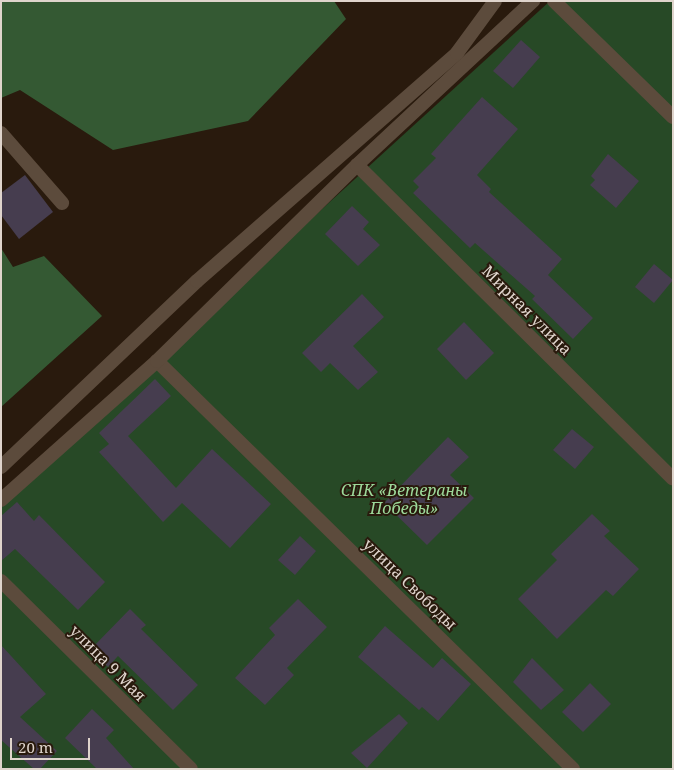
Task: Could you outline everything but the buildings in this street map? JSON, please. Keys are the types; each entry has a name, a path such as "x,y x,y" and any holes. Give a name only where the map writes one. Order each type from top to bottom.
{"street":[{"path":"1,467 197,280 457,53 495,1"},
{"path":"1,500 157,361 357,165 534,1"},
{"path":"554,1 673,118"},
{"path":"1,133 62,203"},
{"name":"Мирная улица","path":"357,165 673,479"},
{"name":"улица Свободы","path":"157,361 573,769"},
{"name":"улица 9 Мая","path":"1,582 191,769"}],"green space":[{"path":"1,1 334,1 346,19 248,121 113,150 20,90 1,98"},
{"name":"СПК «Ветераны Победы»","path":"550,1 673,1 673,769 1,769 1,502"},
{"path":"1,248 13,267 44,256 102,316 1,407"}]}
